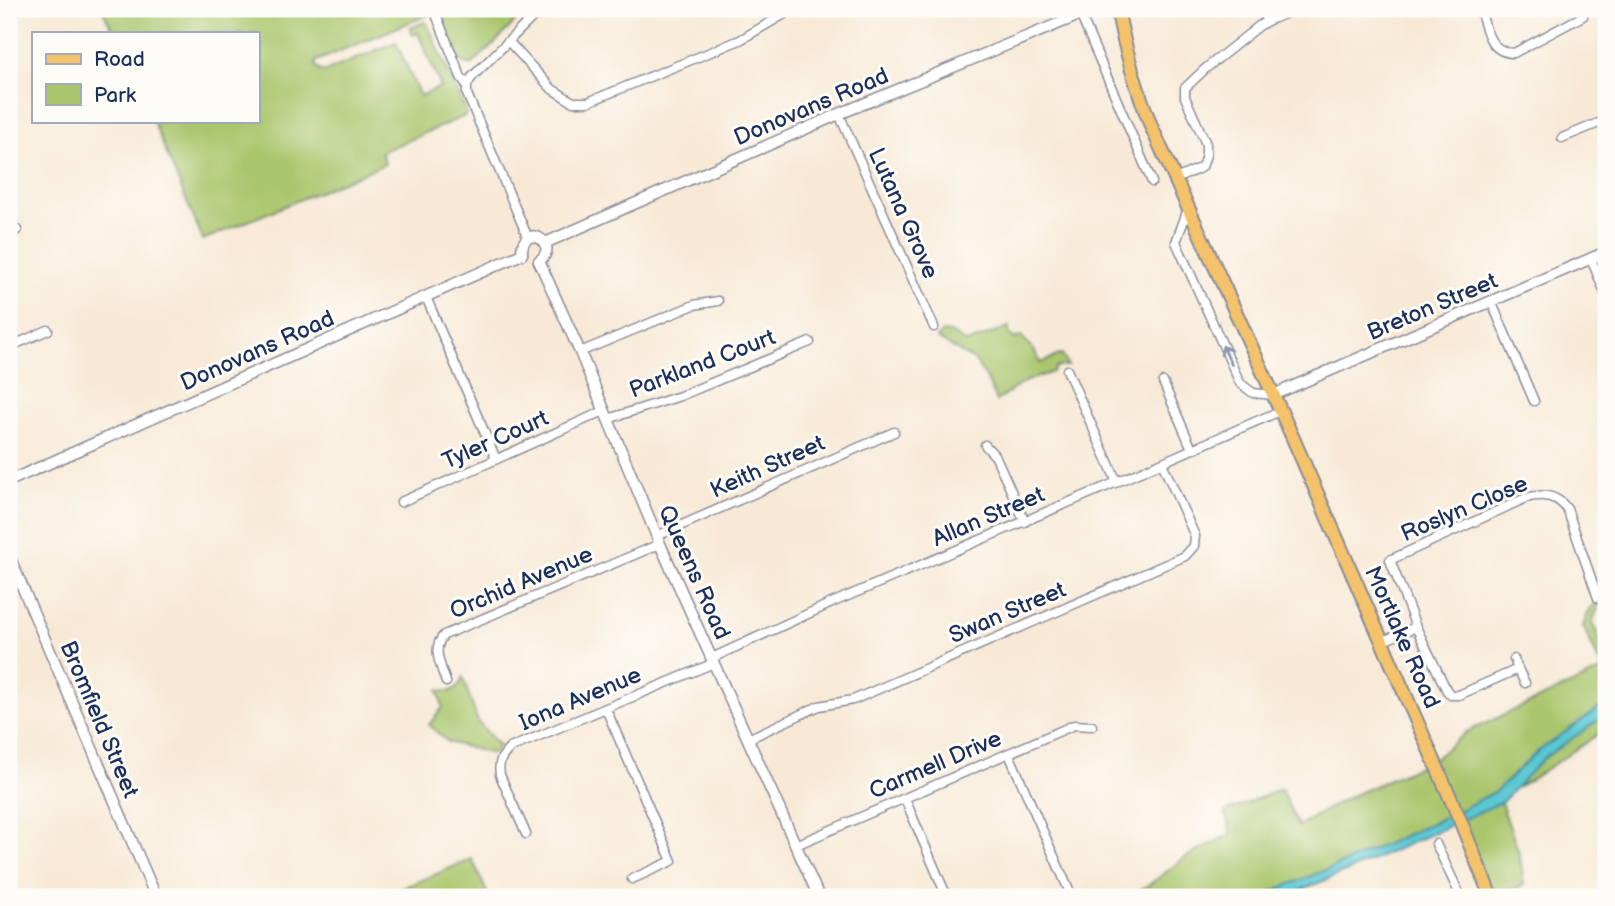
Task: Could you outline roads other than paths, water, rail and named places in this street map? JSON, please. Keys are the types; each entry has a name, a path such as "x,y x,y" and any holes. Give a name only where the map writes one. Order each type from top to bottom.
{"main road":[{"name":"Mortlake Road","path":"1117,9 1140,99 1174,180 1273,395 1460,820 1491,897"}],"street":[{"path":"467,89 471,77 541,9"},
{"path":"509,41 552,89 573,102 588,102 740,40 793,9"},
{"name":"Donovans Road","path":"545,243 839,114 1094,9"},
{"path":"1261,9 1267,21"},
{"path":"1174,180 1202,167 1206,155 1206,144 1185,97 1185,88 1267,21 1297,9"},
{"path":"1480,9 1490,41 1506,53 1514,53 1583,16"},
{"path":"435,12 528,238"},
{"path":"1080,15 1152,182"},
{"name":"Lutana Grove","path":"839,114 934,327"},
{"path":"1562,138 1606,120"},
{"path":"1188,209 1176,242 1218,335 1240,383 1253,393 1273,395"},
{"path":"538,237 545,243 546,253 542,259 529,261 522,254 523,243 528,238 538,237"},
{"name":"Breton Street","path":"1273,395 1606,252"},
{"name":"Donovans Road","path":"9,481 522,254"},
{"path":"1591,258 1606,295"},
{"name":"Queens Road","path":"538,261 580,352 658,540 819,897"},
{"path":"426,297 496,459"},
{"path":"580,352 694,305 718,301"},
{"path":"1491,301 1534,401"},
{"path":"9,347 48,330"},
{"name":"Parkland Court","path":"606,415 680,396 810,342"},
{"path":"1076,363 1065,370 1117,482"},
{"path":"1163,382 1192,449"},
{"name":"Allan Street","path":"713,661 836,601 1280,411"},
{"name":"Tyler Court","path":"401,502 496,459 606,415"},
{"name":"Keith Street","path":"658,540 894,432"},
{"path":"985,445 996,457 1025,522"},
{"name":"Swan Street","path":"748,739 820,706 853,700 1185,556 1194,547 1195,536 1162,463"},
{"name":"Roslyn Close","path":"1518,668 1461,694 1451,695 1416,626 1390,560 1535,495 1553,497 1561,501 1567,509 1598,598"},
{"name":"Orchid Avenue","path":"446,682 437,651 438,641 444,635 658,540"},
{"name":"Bromfield Street","path":"9,556 156,897"},
{"path":"1381,642 1416,626"},
{"path":"1514,659 1525,683"},
{"name":"Iona Avenue","path":"526,834 500,775 502,755 510,748 713,661"},
{"path":"606,709 672,861 632,879"},
{"name":"Carmell Drive","path":"796,845 1074,725 1092,726"},
{"path":"1009,754 1071,895"},
{"path":"905,799 947,897"},
{"path":"1436,844 1461,897"}],"water":[{"path":"1606,703 1606,715 1544,758 1502,802 1284,897 1258,897 1351,860 1496,791 1537,752"}]}
